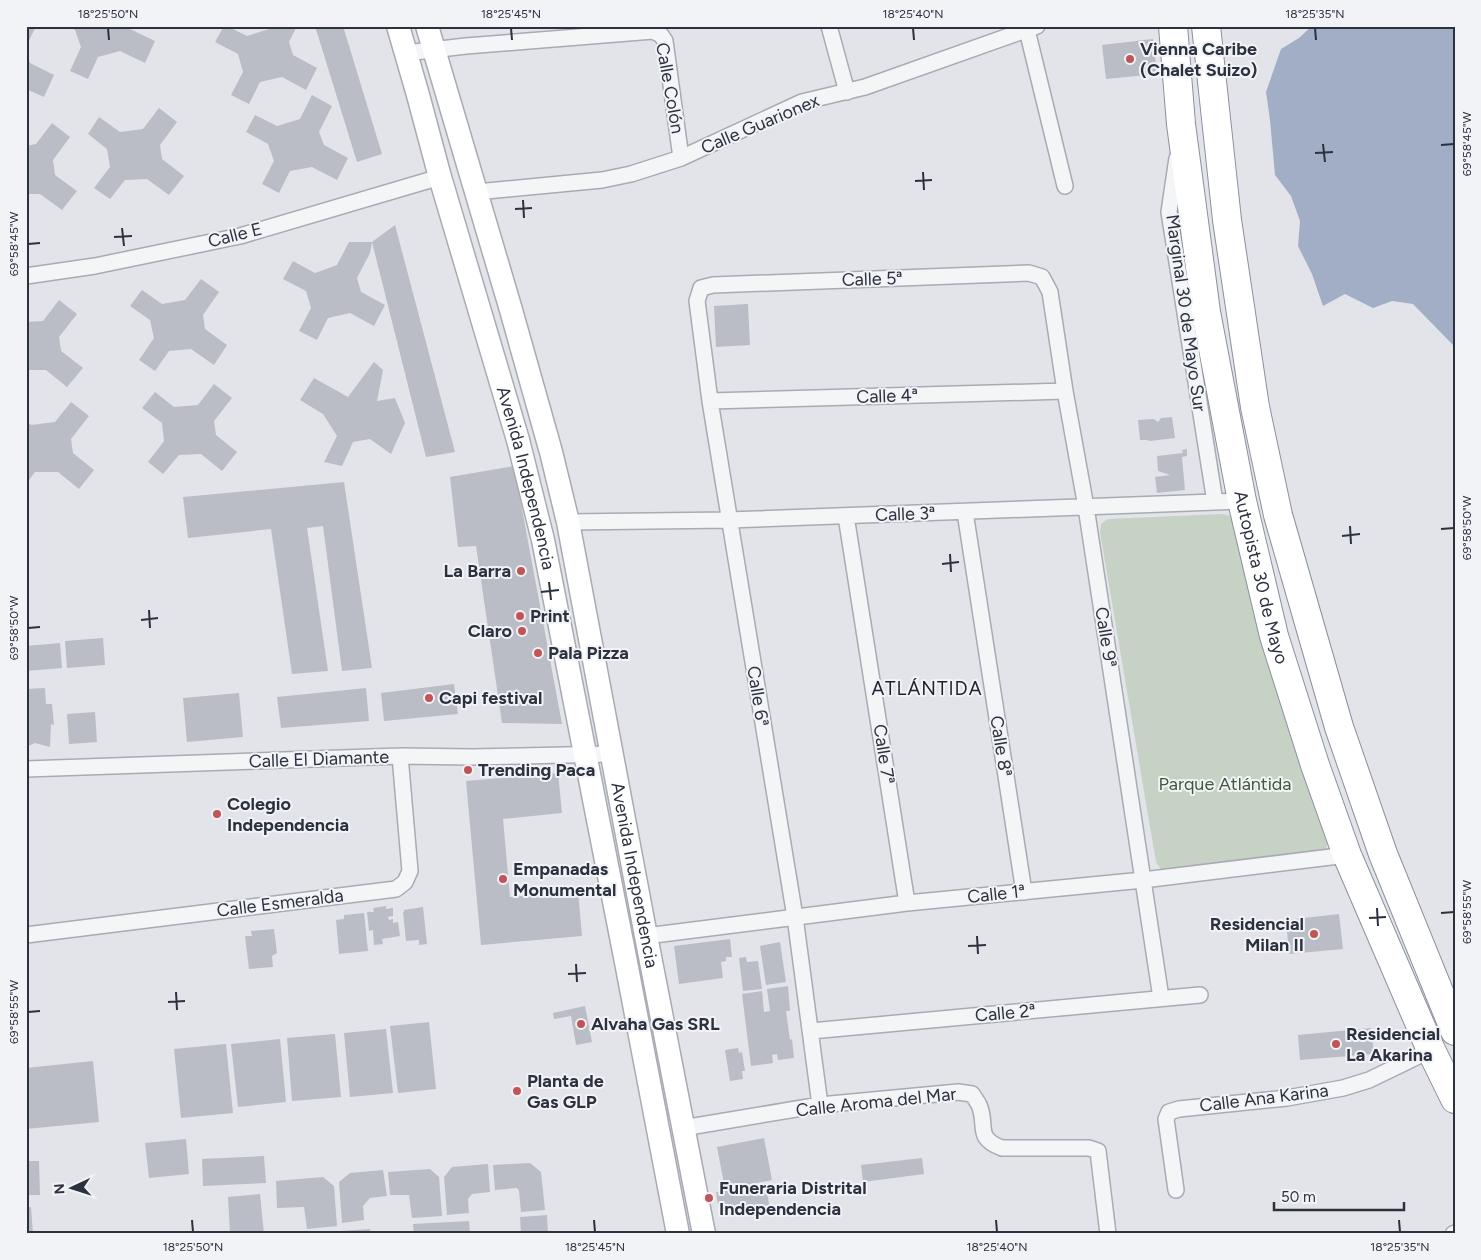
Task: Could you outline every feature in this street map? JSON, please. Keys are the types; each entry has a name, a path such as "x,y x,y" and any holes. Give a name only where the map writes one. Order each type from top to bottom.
{"highway":[{"name":"Autopista 30 de Mayo","path":"1173,26 1182,124 1206,312 1242,501 1274,636 1315,765 1347,855 1430,1050 1455,1099"},
{"name":"Autopista 30 de Mayo","path":"1206,26 1227,220 1255,407 1278,515 1342,736 1383,854 1455,1031"}],"main road":[{"name":"Avenida Independencia","path":"398,26 440,178 518,440 543,540 678,1234"},
{"name":"Avenida Independencia","path":"427,26 549,442 568,522 704,1234"}],"street":[{"path":"829,26 847,92"},
{"path":"1032,28 1065,186"},
{"name":"Calle Guarionex","path":"476,192 602,180 632,174 681,158 802,102 865,88 1032,28"},
{"name":"Calle Colón","path":"406,53 434,49 653,31 665,41 681,158"},
{"name":"Marginal 30 de Mayo Sur","path":"1182,124 1169,212 1215,502"},
{"name":"Calle E","path":"26,276 95,266 240,236 440,178"},
{"name":"Calle 5ª","path":"701,288 713,285 1029,273 1042,277"},
{"name":"Calle 9ª","path":"1042,277 1050,292 1065,391 1086,507 1161,998"},
{"name":"Calle 6ª","path":"701,288 697,301 710,400 795,916 820,1105"},
{"name":"Calle 4ª","path":"710,400 1065,391"},
{"name":"Calle 3ª","path":"568,522 729,520 1242,501"},
{"name":"Calle 8ª","path":"965,512 1024,892"},
{"name":"Calle 7ª","path":"846,516 907,904"},
{"name":"Calle El Diamante","path":"26,769 400,756 585,756 612,754"},
{"name":"Calle Esmeralda","path":"26,935 396,889 405,882 410,871 400,756"},
{"name":"Calle 1ª","path":"646,936 795,916 1143,880 1347,855"},
{"name":"Calle 2ª","path":"811,1031 1200,995"},
{"name":"Calle Ana Karina","path":"1176,1190 1166,1119 1170,1112 1178,1109 1287,1098 1343,1088 1369,1080 1430,1050"},
{"name":"Calle Aroma del Mar","path":"683,1128 820,1105 958,1092 972,1094 980,1106 984,1135 991,1144 1002,1148 1089,1148 1098,1150 1108,1234"}],"green space":[{"name":"Parque Atlántida","path":"1223,514 1231,516 1237,521 1328,838 1326,850 1319,855 1164,872 1156,862 1100,532 1101,524 1108,519"}],"water":[{"path":"1312,26 1455,26 1455,347 1413,304 1392,301 1373,308 1345,294 1323,306 1312,274 1298,246 1300,221 1291,196 1275,175 1266,92 1281,49 1299,38"}],"building":[{"path":"26,26 36,26 26,47"},
{"path":"67,26 129,26 130,29 155,41 145,63 120,51 98,57 88,79 70,71 81,47 75,30"},
{"path":"224,26 247,36 269,29 271,26 297,26 289,42 293,55 317,68 306,90 282,77 260,82 249,104 231,95 243,72 238,54 215,42"},
{"path":"315,26 343,26 382,154 357,162"},
{"name":"Vienna Caribe (Chalet Suizo)","path":"1153,39 1157,74 1106,79 1102,45"},
{"path":"26,55 30,63 54,75 44,97 26,89"},
{"path":"312,95 332,106 319,132 324,145 348,158 337,180 312,167 290,171 279,193 262,184 274,161 268,144 246,132 255,115 277,126 300,119"},
{"path":"159,108 177,122 160,145 162,159 184,176 169,195 147,179 125,180 110,199 94,188 110,167 107,149 88,134 99,117 120,132 143,129"},
{"path":"52,123 70,137 53,160 55,175 77,191 62,210 40,194 26,194 26,146 36,144"},
{"path":"395,225 455,452 426,457 372,242"},
{"path":"349,242 372,242 370,253 357,278 361,292 385,305 374,326 350,313 328,318 317,340 299,331 311,308 306,291 283,279 293,261 315,273 337,265"},
{"path":"201,279 219,292 203,315 205,329 227,345 214,365 191,349 169,351 155,371 139,360 154,338 150,320 130,306 142,290 162,304 185,300"},
{"path":"59,300 77,314 59,337 61,351 83,368 67,387 46,370 26,370 26,322 43,321"},
{"path":"748,304 750,345 716,347 714,306"},
{"path":"374,362 383,370 377,401 395,398 405,423 391,454 370,439 353,442 342,466 324,462 337,436 323,414 300,400 314,378 348,397"},
{"path":"214,384 232,398 214,421 216,435 237,452 222,471 201,454 179,455 163,474 148,462 164,441 162,423 142,408 155,392 174,407 198,405"},
{"path":"71,402 89,416 71,439 73,453 94,470 79,489 58,472 35,472 26,484 26,421 31,425 55,422"},
{"path":"1172,417 1175,438 1150,441 1140,440 1138,420 1154,419 1158,422 1161,418"},
{"path":"1187,449 1187,456 1182,457 1185,490 1157,493 1155,477 1170,475 1158,471 1157,456 1183,453 1182,450"},
{"path":"514,466 562,724 502,723 476,546 458,547 450,477"},
{"path":"344,482 372,668 342,671 323,526 307,528 328,671 292,674 271,529 188,538 183,497"},
{"path":"103,638 105,665 67,668 65,641"},
{"path":"60,643 62,668 26,671 26,646"},
{"path":"454,684 458,714 384,721 381,693"},
{"path":"45,688 46,704 52,704 54,725 51,724 50,747 35,743 26,747 26,689"},
{"path":"366,688 369,721 281,728 277,697"},
{"path":"239,693 243,737 187,742 183,698"},
{"path":"95,712 97,742 69,744 67,714"},
{"path":"558,773 562,813 503,819 510,897 578,891 582,936 481,945 466,781"},
{"path":"386,906 386,909 393,908 393,916 388,917 389,920 393,919 393,923 398,922 400,936 382,939 383,944 374,945 373,930 369,931 367,912 374,912 373,908"},
{"path":"423,907 427,944 419,945 419,940 406,941 403,912 404,910"},
{"path":"364,913 368,951 339,954 336,920 344,919 344,915"},
{"name":"Residencial Milan II","path":"1339,914 1343,949 1289,954 1286,920"},
{"path":"274,929 277,953 272,956 273,967 249,969 245,936 252,936 251,931"},
{"path":"730,939 732,957 726,957 726,961 721,962 723,978 679,984 674,946"},
{"path":"780,942 786,982 766,985 760,946"},
{"path":"746,957 747,962 758,961 762,989 743,991 739,958"},
{"path":"788,986 790,1011 786,1011 794,1058 778,1060 777,1054 772,1055 773,1063 751,1066 742,994 762,991 764,1012 770,1011 767,989"},
{"path":"585,1006 592,1042 576,1045 571,1016 554,1019 553,1013"},
{"path":"429,1022 436,1089 398,1093 390,1026"},
{"name":"Residencial La Akarina","path":"1371,1028 1374,1054 1300,1060 1298,1035"},
{"path":"386,1029 393,1093 350,1097 344,1033"},
{"path":"335,1034 341,1097 292,1101 287,1038"},
{"path":"280,1039 286,1102 238,1107 231,1044"},
{"path":"226,1044 233,1113 181,1118 174,1049"},
{"path":"738,1048 739,1053 742,1052 745,1071 742,1071 743,1079 730,1081 725,1050"},
{"path":"93,1061 99,1122 26,1129 26,1068"},
{"path":"764,1138 772,1180 725,1189 717,1147"},
{"path":"186,1139 189,1174 149,1178 145,1143"},
{"path":"264,1156 266,1183 203,1186 202,1159"},
{"path":"922,1158 924,1174 863,1182 861,1165"},
{"path":"26,1161 39,1161 40,1195 26,1195"},
{"path":"530,1163 541,1172 545,1210 521,1212 517,1188 495,1190 493,1165"},
{"path":"488,1164 490,1192 472,1194 468,1199 469,1213 447,1215 444,1177 452,1167"},
{"path":"430,1169 439,1177 442,1216 412,1218 409,1195 390,1195 388,1172"},
{"path":"383,1170 387,1196 370,1198 363,1206 364,1220 342,1223 339,1182 350,1173"},
{"path":"323,1177 334,1186 337,1226 307,1229 304,1207 277,1208 276,1181"},
{"path":"765,1183 770,1209 728,1216 725,1204 718,1205 716,1192"},
{"path":"260,1194 264,1234 230,1234 228,1197"},
{"path":"26,1207 31,1207 33,1234 26,1234"},
{"path":"547,1215 548,1234 521,1234 520,1217"},
{"path":"469,1221 470,1234 414,1234 413,1224"},
{"path":"370,1229 370,1234 327,1234 327,1232"}],"place":[{"name":"Vienna Caribe (Chalet Suizo)","path":"1130,59"},
{"name":"La Barra","path":"521,571"},
{"name":"Print","path":"520,616"},
{"name":"Claro","path":"522,631"},
{"name":"Pala Pizza","path":"538,653"},
{"name":"Capi festival","path":"429,698"},
{"name":"Trending Paca","path":"468,770"},
{"name":"Colegio Independencia","path":"217,814"},
{"name":"Empanadas Monumental","path":"503,879"},
{"name":"Residencial Milan II","path":"1314,934"},
{"name":"Alvaha Gas SRL","path":"581,1024"},
{"name":"Residencial La Akarina","path":"1336,1044"},
{"name":"Planta de Gas GLP","path":"517,1091"},
{"name":"Funeraria Distrital Independencia","path":"709,1198"}],"district":[{"name":"ATLÁNTIDA","path":"927,688"}]}
